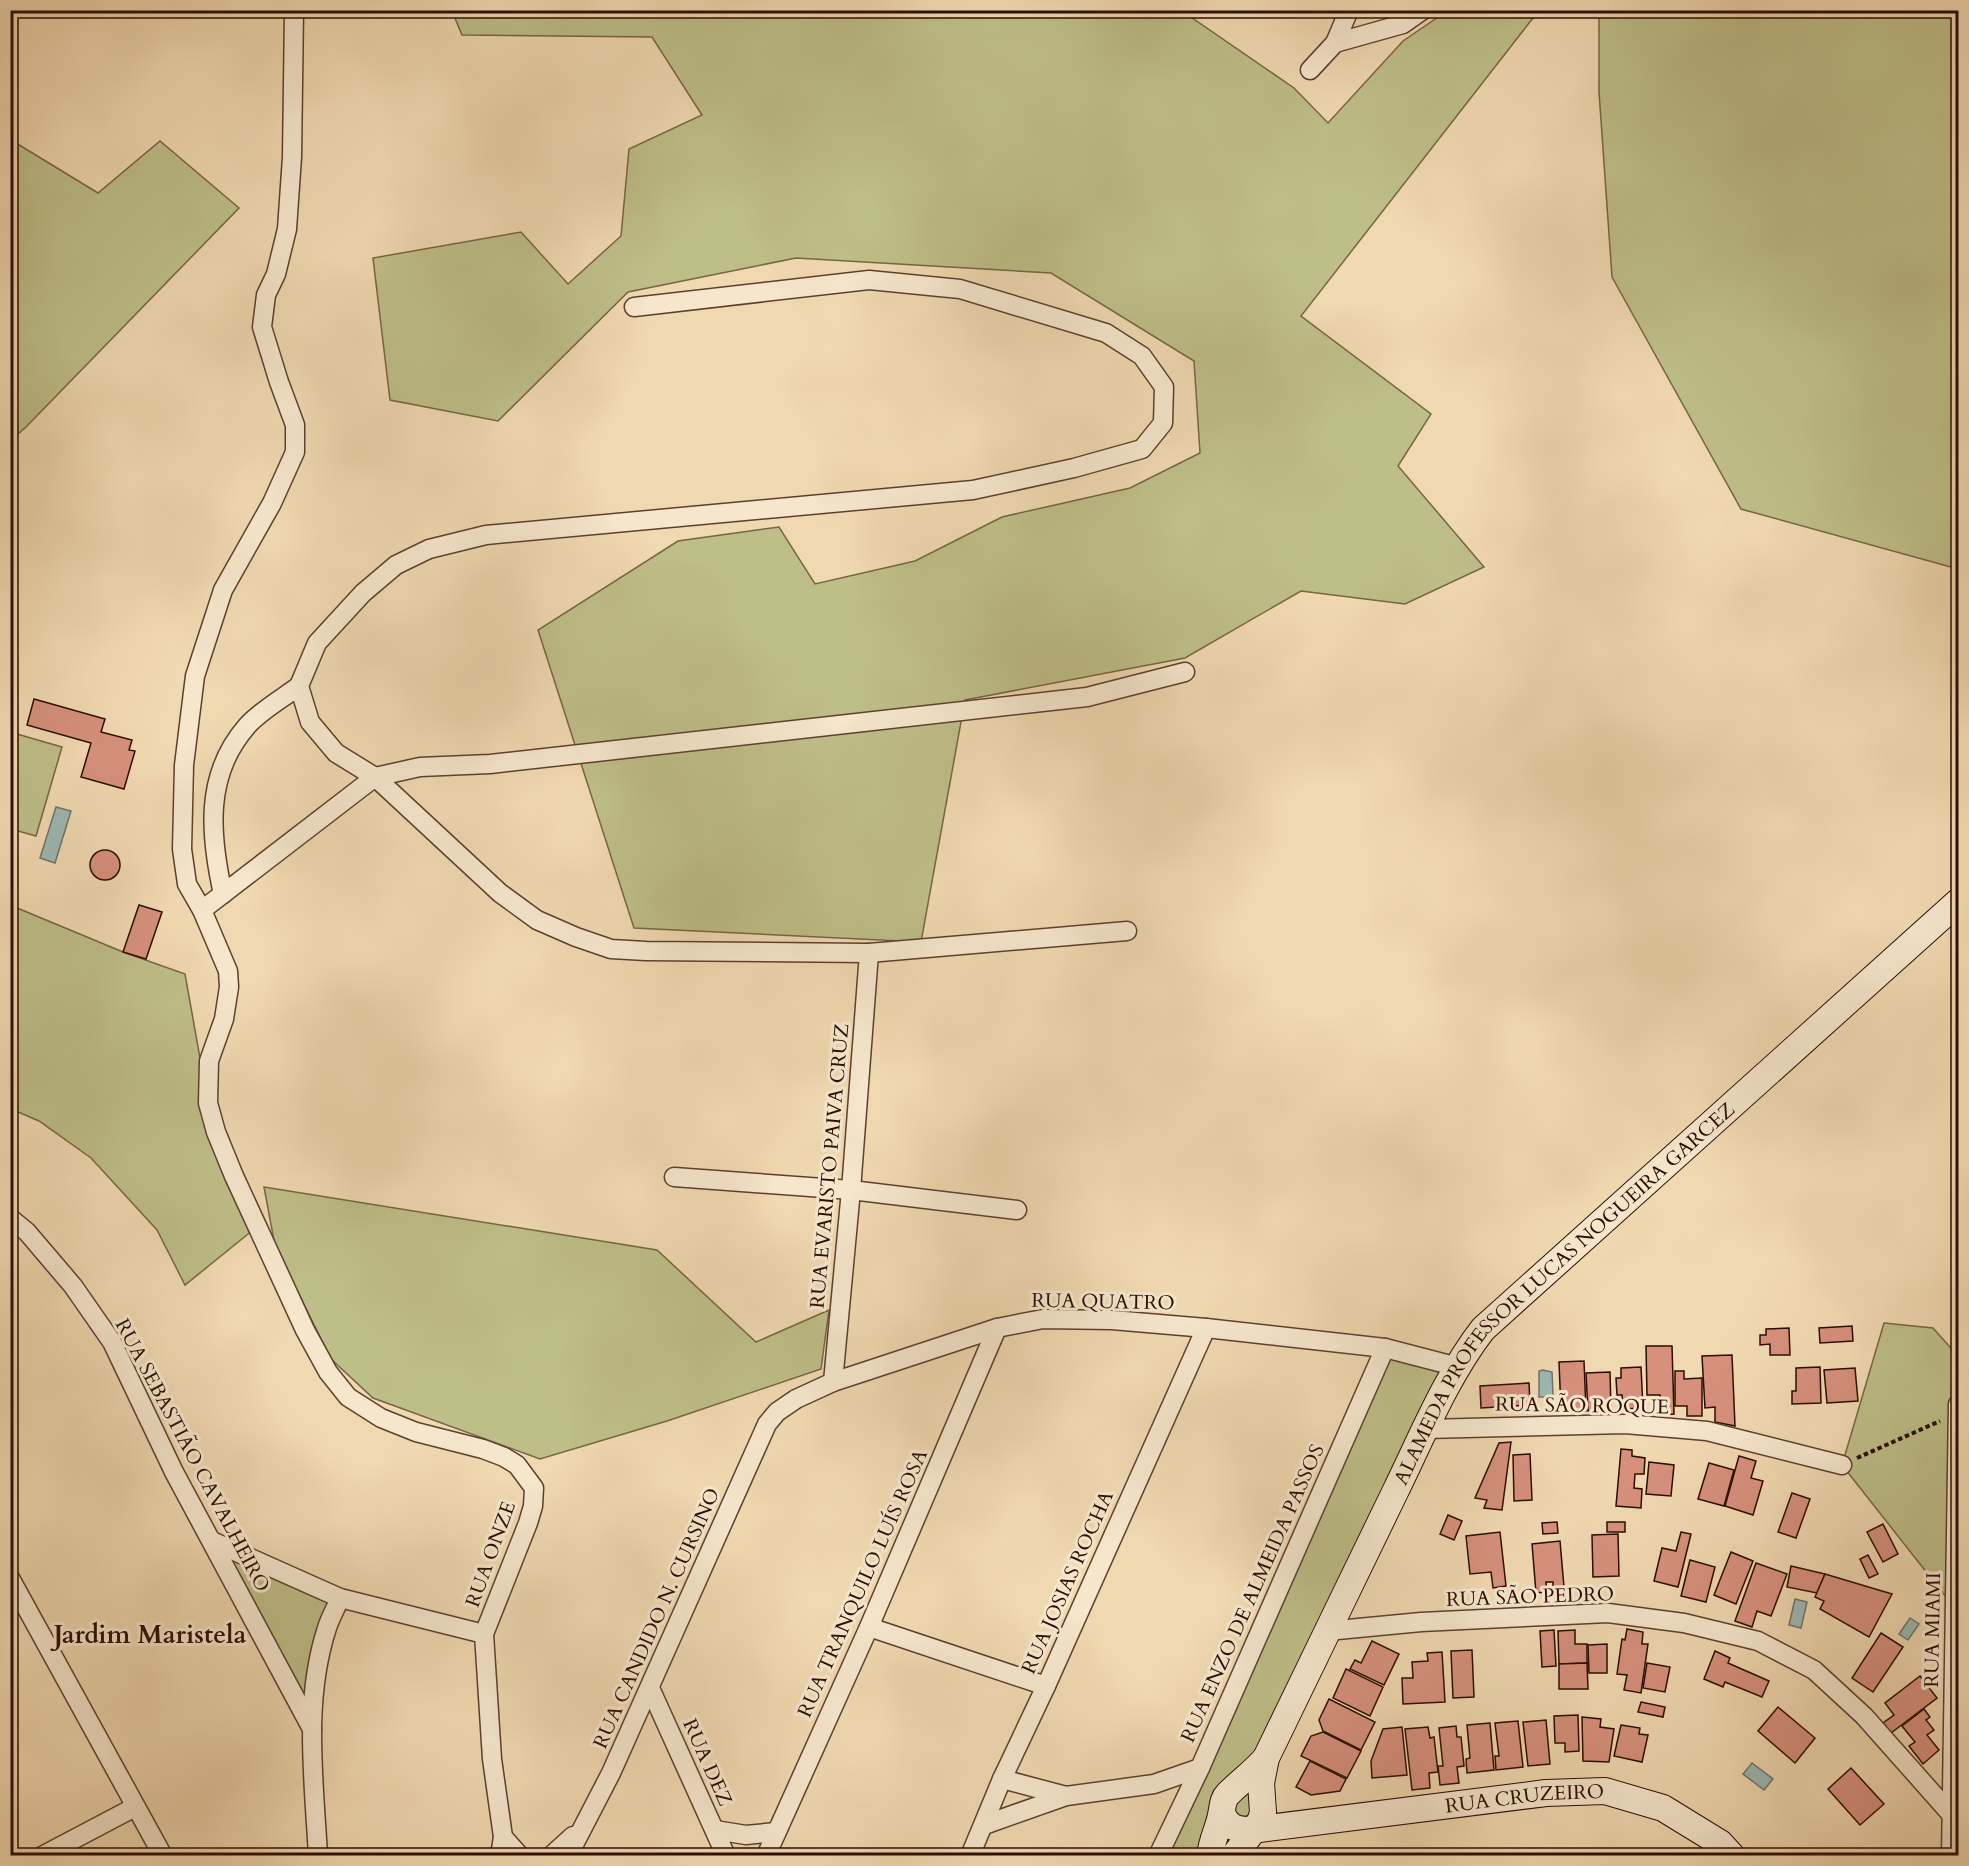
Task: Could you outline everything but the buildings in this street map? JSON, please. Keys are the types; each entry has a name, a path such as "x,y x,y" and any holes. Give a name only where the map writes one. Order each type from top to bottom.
{"main road":[{"name":"ALAMEDA PROFESSOR LUCAS NOGUEIRA GARCEZ","path":"1234,1856 1261,1820 1263,1812 1261,1783 1266,1758 1426,1429 1458,1367 1483,1329 1959,902"},
{"name":"ALAMEDA PROFESSOR LUCAS NOGUEIRA GARCEZ","path":"1210,1856 1224,1800 1266,1758"},
{"path":"1234,1790 1248,1787 1262,1796 1275,1811 1302,1824"},
{"name":"RUA CRUZEIRO","path":"1252,1830 1546,1793 1605,1791 1663,1808 1719,1843 1732,1856"},
{"path":"1222,1814 1228,1825 1233,1828 1252,1830"}],"street":[{"path":"294,10 292,157 287,229 276,274 266,295 262,327 279,382 296,425 295,452 272,503 223,590 195,676 184,765 182,849 187,884 202,910 375,777 420,768 490,764 1087,697 1185,672"},
{"path":"1310,70 1335,43 1349,10"},
{"path":"1335,43 1403,24 1423,10"},
{"path":"223,894 215,858 214,796 228,754 248,724 299,686 317,643 363,593 396,565 429,549 486,535 974,490 1074,468 1142,449 1163,423 1164,387 1142,356 1106,333 960,289 869,280 634,307"},
{"path":"299,686 310,722 336,753 375,777 500,893 537,920 611,949 869,953 1127,931"},
{"name":"RUA ONZE","path":"202,910 228,971 229,987 224,1019 209,1061 207,1102 216,1132 234,1176 305,1330 328,1372 348,1396 381,1418 416,1432 483,1449 504,1457 517,1465 534,1488 533,1506 528,1523 484,1634"},
{"name":"RUA EVARISTO PAIVA CRUZ","path":"833,1382 851,1190 869,953"},
{"path":"674,1177 851,1190 1017,1210"},
{"name":"RUA SEBASTIÃO CAVALHEIRO","path":"10,1218 27,1232 73,1286 112,1342 174,1472 312,1729"},
{"name":"RUA QUATRO","path":"767,1424 777,1412 796,1399 833,1382 997,1328 1043,1319 1112,1320 1385,1348 1458,1367"},
{"name":"RUA TRANQUILO LUÍS ROSA","path":"766,1856 869,1626 997,1328"},
{"name":"RUA JOSIAS ROCHA","path":"970,1856 1002,1779 1206,1328"},
{"name":"RUA ENZO DE ALMEIDA PASSOS","path":"1158,1856 1200,1768 1385,1348"},
{"name":"RUA MIAMI","path":"1951,1856 1954,1813 1958,1409"},
{"name":"RUA CANDIDO N. CURSINO","path":"568,1856 611,1773 767,1424"},
{"name":"RUA SÃO ROQUE","path":"1426,1429 1625,1424 1707,1431 1842,1465"},
{"path":"212,1541 340,1598 484,1634 492,1760 501,1846 520,1856"},
{"path":"10,1578 163,1856"},
{"path":"318,1856 312,1729 317,1665 327,1626 340,1598"},
{"name":"RUA SÃO PEDRO","path":"1327,1630 1420,1622 1608,1613 1684,1623 1758,1641 1814,1670 1822,1677 1864,1716 1954,1813"},
{"path":"869,1626 1046,1686"},
{"name":"RUA DEZ","path":"650,1688 726,1856"},
{"path":"984,1825 1066,1796 1154,1785 1200,1768"},
{"path":"1002,1779 1066,1796"},
{"path":"1154,1785 1172,1797 1178,1814"},
{"path":"42,1856 135,1807"},
{"name":"RUA CANDIDO N. CURSINO","path":"551,1856 581,1828"},
{"path":"714,1830 746,1835 776,1832"}],"path":[{"path":"1842,1465 1958,1409"}],"green space":[{"path":"452,11 1182,11 1294,88 1328,123 1403,41 1447,11 1552,11 1533,18 1301,316 1431,414 1398,466 1484,567 1405,604 1301,591 1185,658 965,700 921,942 634,928 538,630 678,541 779,527 815,584 915,561 1002,517 1130,488 1200,453 1194,361 1051,273 796,258 628,292 498,421 390,400 373,258 521,232 568,284 621,236 629,149 702,115 652,37 462,35"},
{"path":"1599,11 1958,11 1958,569 1741,509 1612,277 1599,92"},
{"path":"11,140 98,193 160,141 239,208 11,440"},
{"path":"17,734 62,747 36,836 11,829 11,756"},
{"path":"10,905 123,952 185,974 208,1103 258,1226 185,1285 157,1230 91,1158 39,1121 11,1109"},
{"path":"264,1187 657,1250 756,1342 829,1310 821,1369 667,1421 540,1459 373,1398 331,1359 275,1246"},
{"path":"1884,1323 1933,1328 1958,1356 1957,1611 1842,1465"},
{"path":"1390,1353 1453,1368 1253,1774 1228,1794 1210,1855 1160,1856"},
{"path":"212,1541 340,1598 312,1729"},
{"path":"1247,1792 1257,1798 1245,1826 1227,1801"}],"water":[{"path":"56,807 71,811 55,863 40,858"},
{"path":"1539,1371 1552,1372 1553,1395 1549,1397 1539,1397"},
{"path":"1795,1599 1807,1602 1801,1628 1789,1625"},
{"path":"1910,1618 1919,1624 1908,1640 1899,1634"},
{"path":"1752,1763 1773,1779 1764,1790 1743,1774"}],"district":[{"name":"Jardim Maristela","path":"150,1634"}]}
